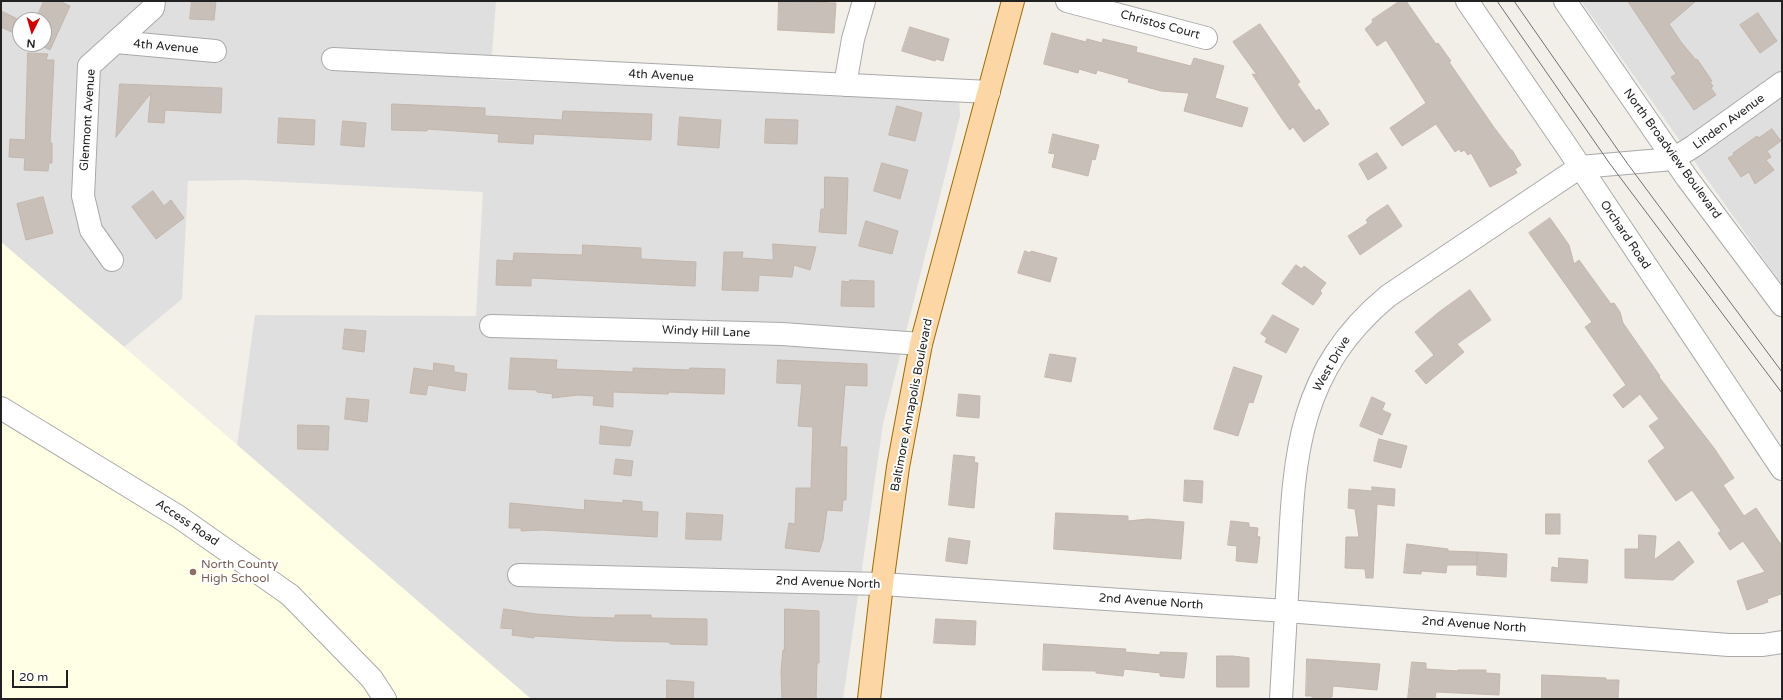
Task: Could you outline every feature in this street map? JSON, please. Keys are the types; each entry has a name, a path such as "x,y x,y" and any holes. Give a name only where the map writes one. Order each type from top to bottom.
{"main road":[{"name":"Baltimore Annapolis Boulevard","path":"869,699 882,584 898,467 921,344 1013,1"}],"street":[{"name":"Glenmont Avenue","path":"112,260 91,230 83,196 89,66 153,8 154,1"},
{"path":"845,85 853,39 864,1"},
{"name":"Christos Court","path":"1067,1 1206,38"},
{"name":"Orchard Road","path":"1467,1 1580,166 1782,469"},
{"name":"North Broadview Boulevard","path":"1565,1 1674,159 1782,306"},
{"name":"4th Avenue","path":"116,42 215,51"},
{"name":"4th Avenue","path":"333,59 989,92"},
{"name":"Linden Avenue","path":"1580,166 1674,159 1691,149 1782,83"},
{"name":"West Drive","path":"1281,699 1292,488 1299,441 1309,408 1321,378 1336,352 1352,329 1368,312 1388,296 1580,166"},
{"name":"Windy Hill Lane","path":"492,326 782,334 921,344"},
{"name":"Access Road","path":"1,408 179,517 290,595 372,680 385,699"},
{"name":"2nd Avenue North","path":"519,575 882,584 1286,611 1729,645 1763,645 1782,642"}],"shaded area":[{"path":"1,1 496,1 490,80 959,97 960,116 883,424 843,699 531,699 237,446 255,315 476,316 483,192 245,180 188,181 182,299 124,347 1,242"},
{"path":"1581,1 1782,1 1782,285"},
{"name":"North County High School","path":"1,242 124,347 531,699 1,699"}],"building":[{"path":"44,1 59,1 70,6 52,46 52,12 39,12"},
{"path":"192,1 216,1 214,20 190,19"},
{"path":"779,1 836,3 834,33 778,30"},
{"path":"1400,1 1406,1 1436,44 1438,43 1451,61 1449,62 1493,126 1512,150 1521,165 1515,169 1517,173 1490,187 1471,153 1468,155 1464,150 1461,152 1459,149 1455,152 1436,124 1402,146 1390,128 1426,103 1386,40 1377,46 1365,29 1373,22 1372,20"},
{"path":"1628,1 1696,1 1669,24 1681,42 1696,60 1697,59 1712,81 1710,82 1713,86 1711,88 1716,95 1694,110 1671,77 1676,74"},
{"path":"1,11 12,16 12,32 1,27"},
{"path":"1758,13 1777,41 1760,53 1740,25"},
{"path":"1260,24 1300,82 1297,84 1316,111 1319,109 1329,124 1304,142 1293,127 1290,130 1282,119 1252,74 1257,75 1233,42"},
{"path":"910,27 949,39 943,61 936,59 935,61 902,51"},
{"path":"1052,33 1086,42 1087,39 1102,43 1103,39 1137,47 1136,52 1191,66 1194,58 1224,66 1215,98 1248,108 1242,127 1184,111 1189,93 1161,91 1128,82 1129,79 1097,70 1096,74 1079,69 1078,73 1044,64"},
{"path":"28,53 48,54 46,60 54,60 50,143 52,143 52,163 49,163 48,171 24,170 25,158 9,157 10,139 25,140"},
{"path":"120,84 222,88 221,113 165,110 164,123 148,122 151,93 116,137"},
{"path":"392,104 485,108 485,116 562,120 563,111 652,114 651,140 534,134 533,144 498,142 499,134 427,129 427,131 392,130"},
{"path":"897,106 922,113 915,141 889,135"},
{"path":"680,117 721,120 719,148 678,145"},
{"path":"279,118 315,120 314,145 278,143"},
{"path":"766,119 798,120 797,144 765,143"},
{"path":"343,121 366,123 364,147 341,145"},
{"path":"1772,129 1781,141 1767,151 1771,157 1766,160 1774,170 1755,184 1749,172 1741,177 1728,158 1734,155 1733,153 1757,136 1758,138"},
{"path":"1053,134 1099,145 1095,160 1092,159 1088,176 1052,167 1055,154 1049,153"},
{"path":"1377,153 1387,168 1368,180 1359,164"},
{"path":"882,163 908,170 900,199 874,191"},
{"path":"825,177 848,178 846,234 819,232 821,209 824,209"},
{"path":"153,191 164,206 171,200 184,218 156,239 132,207"},
{"path":"43,197 53,233 26,240 17,204"},
{"path":"1388,205 1402,226 1360,255 1348,236 1368,223 1366,220 1369,217"},
{"path":"1550,218 1569,245 1574,264 1579,260 1611,304 1614,303 1620,312 1623,323 1660,376 1659,377 1714,448 1734,478 1723,485 1744,516 1756,508 1782,546 1782,595 1781,594 1767,599 1768,602 1747,610 1737,581 1765,572 1743,541 1730,550 1718,533 1721,531 1692,490 1676,501 1648,461 1665,448 1649,426 1659,419 1640,394 1623,408 1613,395 1626,385 1585,327 1592,322 1529,233"},
{"path":"866,221 898,231 892,254 859,246"},
{"path":"773,244 816,247 810,270 794,265 792,277 759,275 758,291 722,290 724,252 743,252 742,258 773,260"},
{"path":"583,245 641,248 641,259 696,262 695,286 531,278 531,286 496,285 497,260 513,261 514,253 582,255"},
{"path":"1025,251 1030,253 1031,251 1057,258 1050,282 1018,273"},
{"path":"1296,265 1302,269 1304,266 1326,283 1320,291 1322,293 1313,305 1282,284"},
{"path":"850,280 874,281 874,307 841,306 842,281 849,282"},
{"path":"1470,290 1491,320 1457,344 1464,352 1426,384 1415,371 1434,355 1415,332 1439,312"},
{"path":"1273,315 1299,329 1286,353 1265,342 1267,338 1261,334"},
{"path":"345,329 366,331 364,352 343,349"},
{"path":"1050,354 1076,358 1071,382 1045,377"},
{"path":"511,358 557,360 556,369 633,372 633,368 689,370 690,368 725,369 724,394 613,392 613,407 593,405 594,396 578,395 552,398 553,394 537,392 537,390 509,389"},
{"path":"778,360 867,364 867,386 845,385 840,447 847,447 846,500 843,500 842,511 827,510 823,540 819,552 785,548 789,523 795,524 796,488 811,488 813,427 798,426 802,384 777,383"},
{"path":"434,363 454,366 454,372 467,374 465,391 428,385 426,395 410,393 414,368 433,371"},
{"path":"1234,367 1262,376 1253,403 1249,402 1238,436 1214,429"},
{"path":"959,394 980,396 979,418 957,416"},
{"path":"1372,397 1385,403 1382,410 1391,414 1382,435 1360,426"},
{"path":"347,398 369,400 367,422 345,419"},
{"path":"298,425 329,426 328,450 298,449"},
{"path":"601,426 633,431 630,446 600,444"},
{"path":"1379,439 1407,446 1401,468 1374,461"},
{"path":"954,455 975,457 974,462 978,463 974,508 949,505"},
{"path":"616,459 633,461 631,476 614,474"},
{"path":"1185,480 1203,481 1202,503 1184,501"},
{"path":"1372,487 1395,489 1394,506 1377,504 1373,578 1366,578 1365,569 1345,568 1346,537 1359,537 1355,509 1348,508 1349,489 1372,491"},
{"path":"585,500 623,503 623,500 642,502 642,511 658,512 657,537 542,530 521,531 521,528 509,528 510,503 584,510"},
{"path":"687,513 723,515 721,540 686,539"},
{"path":"1056,513 1128,516 1128,521 1148,519 1184,522 1181,559 1054,549"},
{"path":"1546,514 1560,514 1560,534 1546,534"},
{"path":"1231,521 1249,523 1249,527 1258,528 1257,536 1260,537 1257,563 1236,561 1237,546 1228,545"},
{"path":"1639,535 1656,536 1654,560 1679,541 1694,562 1673,580 1625,578 1625,549 1638,549"},
{"path":"949,538 970,541 967,564 946,561"},
{"path":"1407,544 1448,549 1448,551 1477,552 1477,565 1447,565 1446,573 1421,571 1421,574 1404,573"},
{"path":"1478,552 1507,554 1506,577 1477,575"},
{"path":"1559,558 1588,560 1587,583 1551,581 1552,567 1558,568"},
{"path":"504,609 536,614 577,617 615,618 615,615 651,615 651,618 707,619 707,645 534,636 534,638 512,635 513,629 501,628"},
{"path":"785,609 819,611 819,663 817,663 816,699 782,699 781,671 784,650"},
{"path":"936,619 976,621 975,645 934,643"},
{"path":"1044,644 1126,649 1125,652 1160,655 1160,652 1187,653 1184,678 1160,676 1160,673 1124,669 1123,676 1096,673 1096,671 1043,670"},
{"path":"1217,656 1249,658 1249,687 1217,687"},
{"path":"1307,659 1380,664 1377,690 1333,686 1332,697 1330,697 1330,699 1312,699 1312,696 1306,696"},
{"path":"1412,662 1426,663 1426,669 1458,671 1486,670 1486,673 1500,674 1499,695 1436,692 1435,699 1408,699"},
{"path":"1542,675 1619,680 1618,699 1542,699"},
{"path":"667,680 694,682 693,699 667,699"}],"tram line":[{"path":"1497,1 1610,164 1782,393"},
{"path":"1514,1 1627,163 1782,372"}],"place":[{"name":"North County High School","path":"193,572"}]}
